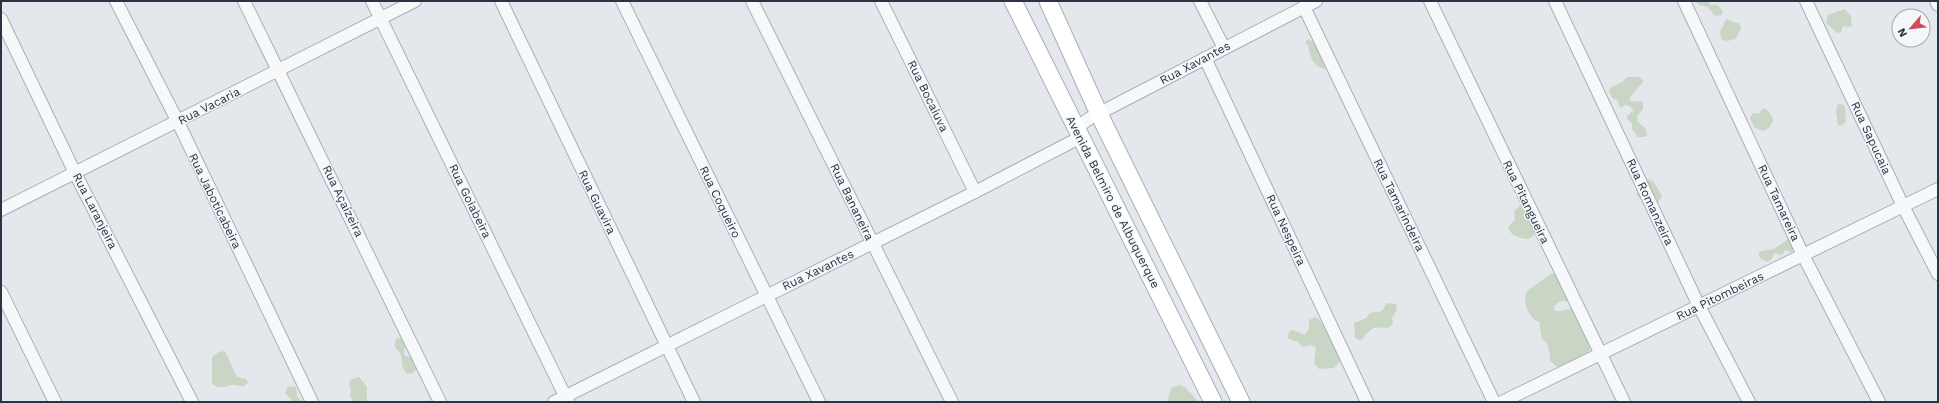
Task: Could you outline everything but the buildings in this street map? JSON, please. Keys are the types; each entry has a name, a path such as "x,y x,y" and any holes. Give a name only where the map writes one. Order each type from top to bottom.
{"main road":[{"name":"Avenida Belmiro de Albuquerque","path":"1013,1 1213,402"},
{"path":"1048,1 1099,114 1241,402"}],"street":[{"name":"Rua Jaboticabeira","path":"116,1 178,122 312,402"},
{"name":"Rua Açaízeira","path":"244,1 280,71 440,402"},
{"name":"Rua Goiabeira","path":"372,1 567,399"},
{"name":"Rua Vacaria","path":"1,210 280,71 416,1"},
{"name":"Rua Guavira","path":"500,1 694,402"},
{"name":"Rua Coqueiro","path":"622,1 819,402"},
{"name":"Rua Bananeira","path":"752,1 952,402"},
{"name":"Rua Bocaiuva","path":"881,1 975,192"},
{"path":"1200,1 1224,48"},
{"name":"Rua Xavantes","path":"554,402 567,399 666,346 975,192 1078,132 1099,114 1316,1"},
{"name":"Rua Pitangueira","path":"1430,1 1624,402"},
{"name":"Rua Romanzeira","path":"1556,1 1699,306 1748,402"},
{"name":"Rua Tamareira","path":"1684,1 1803,255 1879,402"},
{"name":"Rua Sapucaia","path":"1806,1 1903,206 1938,274"},
{"name":"Rua Tamarindeira","path":"1304,7 1494,402"},
{"name":"Rua Laranjeira","path":"1,19 75,173 192,402"},
{"name":"Rua Nespeira","path":"1205,58 1367,402"},
{"name":"Rua Pitombeiras","path":"1502,402 1938,189"},
{"path":"1,292 55,402"}],"green space":[{"path":"1695,1 1708,1 1712,6 1714,4 1719,6 1723,12 1721,15 1715,16 1708,7 1699,5"},
{"path":"1845,9 1851,16 1852,26 1843,26 1841,32 1837,33 1826,23 1828,15"},
{"path":"1726,19 1740,24 1741,28 1736,39 1727,41 1721,39 1720,32"},
{"path":"1308,39 1314,42 1326,67 1325,69 1317,66 1312,60 1308,45 1305,43"},
{"path":"1627,77 1639,77 1644,81 1630,97 1630,101 1643,102 1643,109 1637,116 1638,122 1646,129 1647,135 1645,137 1638,137 1632,129 1632,123 1627,119 1627,116 1634,110 1629,106 1624,105 1622,108 1619,106 1618,101 1612,98 1609,90 1613,86 1625,80"},
{"path":"1840,104 1845,107 1846,122 1841,126 1838,125 1836,112 1837,105"},
{"path":"1763,108 1770,113 1773,121 1768,129 1763,131 1754,127 1750,118 1753,113 1759,114"},
{"path":"1646,178 1654,182 1662,196 1657,204 1645,204 1637,195 1636,184"},
{"path":"1524,202 1537,208 1540,217 1538,230 1528,239 1513,235 1508,227 1515,220 1514,211"},
{"path":"1788,239 1791,239 1796,249 1791,252 1785,250 1782,255 1774,253 1772,259 1767,262 1761,259 1758,254 1761,251 1774,249"},
{"path":"1563,272 1571,276 1570,279 1578,290 1569,302 1558,302 1554,308 1555,311 1573,308 1586,328 1583,333 1591,347 1585,358 1560,369 1550,361 1549,348 1542,339 1539,322 1529,313 1525,299 1528,290 1551,274"},
{"path":"1387,303 1396,304 1397,310 1392,318 1393,324 1388,328 1373,328 1364,336 1363,339 1360,340 1355,338 1354,323 1366,318 1370,313 1382,311"},
{"path":"1315,317 1320,320 1322,325 1329,331 1332,343 1338,349 1340,361 1334,368 1319,369 1314,363 1316,347 1310,345 1302,347 1298,342 1289,339 1287,336 1290,331 1293,330 1305,335 1309,328 1309,320"},
{"path":"397,338 401,338 405,346 405,356 413,358 417,366 415,371 412,373 408,374 403,369 401,356 395,347 395,341"},
{"path":"225,351 237,377 246,379 248,383 245,386 232,385 219,387 212,384 212,357 219,352"},
{"path":"359,377 367,387 367,402 353,402 350,396 350,380"},
{"path":"1179,385 1185,387 1199,402 1167,402 1171,388"},
{"path":"288,387 296,387 297,396 302,402 293,402 285,393"}]}
